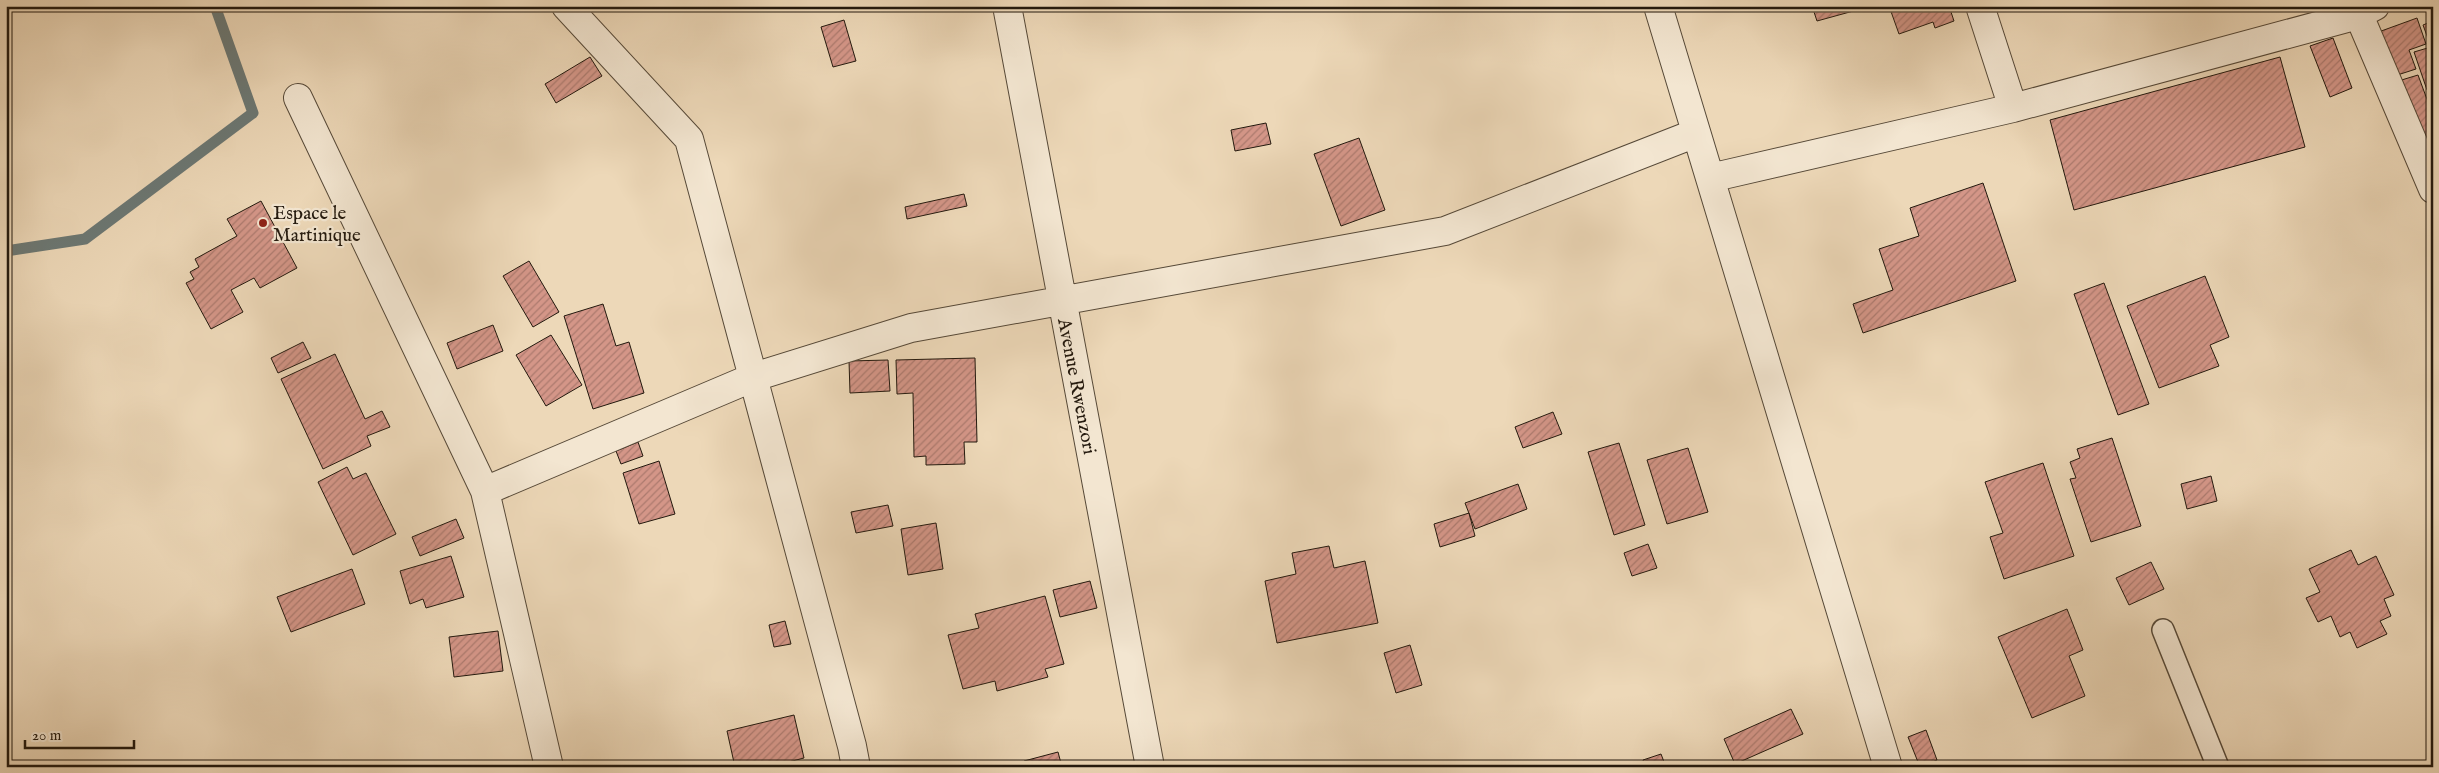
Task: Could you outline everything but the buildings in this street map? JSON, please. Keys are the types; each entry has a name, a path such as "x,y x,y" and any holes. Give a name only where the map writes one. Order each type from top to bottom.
{"street":[{"path":"566,6 688,139 754,377 856,767"},
{"name":"Avenue Rwenzori","path":"1007,6 1150,767"},
{"path":"1658,6 1888,767"},
{"path":"1980,6 2013,108"},
{"path":"1710,178 2013,108 2362,9 2433,189"},
{"path":"298,98 485,491 549,767"},
{"path":"485,491 754,377 911,328 1445,230 1696,133"}],"lane":[{"path":"2163,630 2218,767"}],"waterway":[{"path":"6,251 85,239 253,113 215,6"}],"place":[{"name":"Espace le Martinique","path":"263,223"}]}
